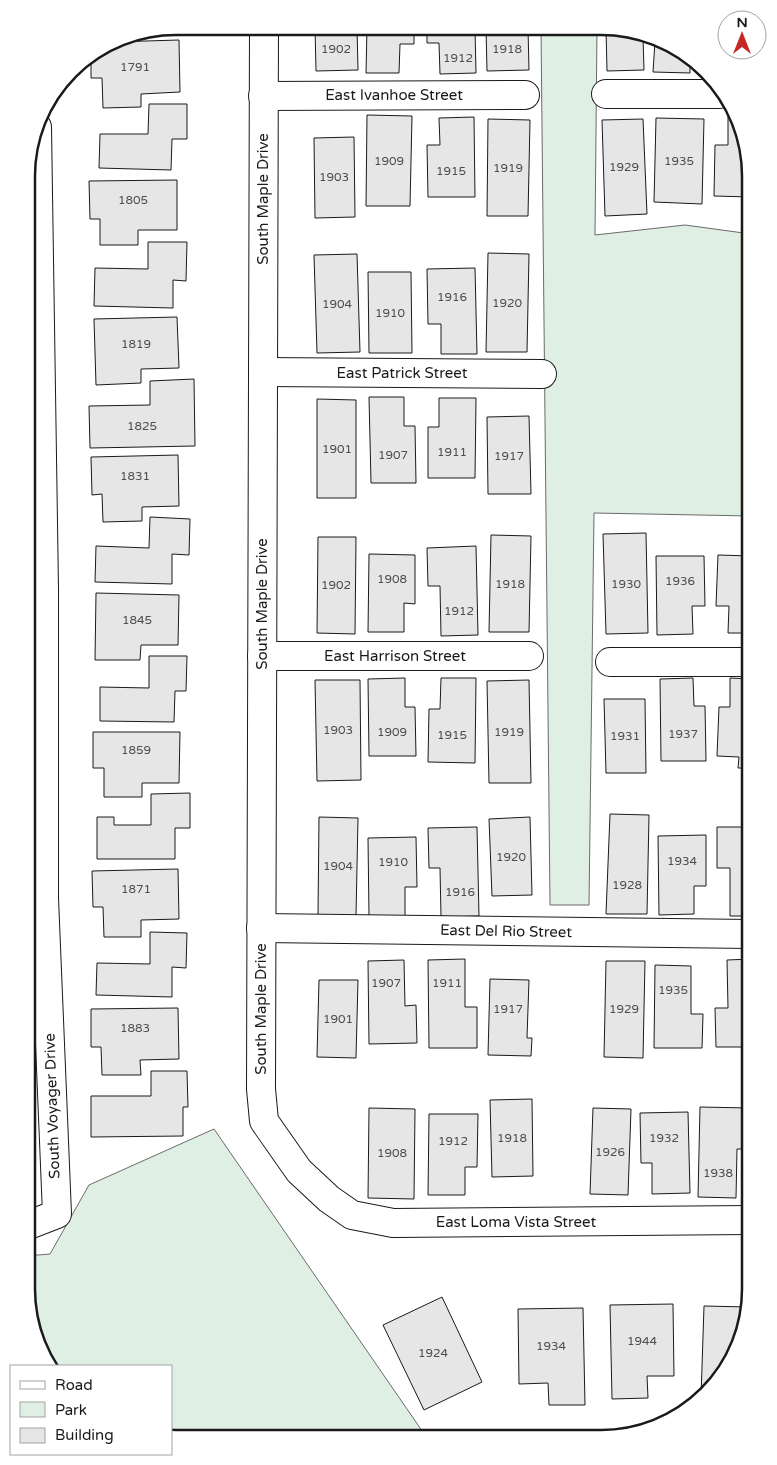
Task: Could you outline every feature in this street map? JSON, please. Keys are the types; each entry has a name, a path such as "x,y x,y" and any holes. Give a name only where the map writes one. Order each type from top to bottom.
{"street":[{"name":"South Maple Drive","path":"264,35 261,1089 264,1121 298,1171"},
{"path":"606,94 715,94"},
{"name":"East Ivanhoe Street","path":"263,96 525,95"},
{"name":"South Voyager Drive","path":"35,208 36,157"},
{"name":"East Patrick Street","path":"263,372 542,374"},
{"name":"South Voyager Drive","path":"35,489 36,898 57,1214 35,1223"},
{"name":"East Harrison Street","path":"262,656 529,656"},
{"path":"610,662 742,662"},
{"name":"East Del Rio Street","path":"261,928 742,934"},
{"name":"East Loma Vista Street","path":"298,1171 329,1199 352,1215 393,1223 742,1220"}],"green space":[{"path":"541,35 597,35 595,235 685,225 742,233 742,516 594,513 589,905 550,905"},
{"path":"214,1129 421,1430 172,1430 172,1365 58,1365 43,1334 38,1316 35,1298 35,1255 50,1254 89,1185"}],"building":[{"path":"315,35 357,35 358,70 316,71"},
{"path":"367,35 414,35 414,44 400,44 399,73 366,73"},
{"path":"427,35 475,35 476,73 440,74 439,43 427,43"},
{"path":"486,35 528,35 529,70 487,71"},
{"path":"606,35 619,36 643,42 644,70 607,71"},
{"path":"179,40 180,92 141,94 141,107 103,108 102,78 91,78 91,63 114,50 136,41"},
{"path":"655,47 690,67 690,73 653,72"},
{"path":"149,104 187,104 187,139 172,139 171,170 99,168 100,134 148,134"},
{"path":"367,115 412,116 410,206 366,206"},
{"path":"728,116 741,158 742,197 714,196 715,145 728,145"},
{"path":"474,117 475,197 428,197 427,145 440,145 439,118"},
{"path":"656,118 704,119 702,204 654,202"},
{"path":"488,119 530,120 528,216 487,216"},
{"path":"643,119 647,214 605,216 602,120"},
{"path":"354,137 355,217 315,218 314,138"},
{"path":"177,180 177,230 138,230 138,245 100,245 100,219 90,219 89,181"},
{"path":"148,242 187,242 186,281 173,280 173,308 94,306 95,268 148,269"},
{"path":"488,253 529,254 527,352 486,352"},
{"path":"357,254 360,352 317,353 314,255"},
{"path":"475,268 477,354 441,354 441,324 428,324 427,269"},
{"path":"368,272 411,272 412,353 369,353"},
{"path":"177,317 179,368 141,369 141,383 96,385 94,319"},
{"path":"194,379 195,446 90,448 89,406 150,405 150,381"},
{"path":"369,397 404,397 404,426 415,426 416,483 371,483"},
{"path":"439,398 476,398 475,478 428,478 428,427 439,427"},
{"path":"317,399 356,400 356,498 317,498"},
{"path":"529,416 531,494 488,494 487,417"},
{"path":"178,455 179,506 142,507 142,521 103,522 102,494 92,495 91,457"},
{"path":"150,517 190,519 189,555 172,554 172,584 95,582 96,546 149,548"},
{"path":"646,533 648,633 606,634 603,534"},
{"path":"491,535 531,536 529,632 489,632"},
{"path":"318,537 356,537 355,634 317,633"},
{"path":"476,546 478,635 441,636 440,586 428,586 427,548"},
{"path":"369,554 415,555 415,604 404,603 404,632 368,632"},
{"path":"718,555 742,556 742,633 728,633 729,606 716,606"},
{"path":"656,556 704,556 705,606 692,606 693,634 657,635"},
{"path":"96,593 179,595 178,645 141,645 140,660 95,660"},
{"path":"149,656 187,656 186,691 175,691 174,722 100,721 100,687 149,688"},
{"path":"405,678 405,707 415,707 416,756 369,756 368,679"},
{"path":"441,678 476,678 475,763 428,762 429,709 440,709"},
{"path":"693,678 694,706 705,706 706,761 661,761 660,679"},
{"path":"730,678 742,679 742,768 738,768 739,757 717,756 719,707 730,707"},
{"path":"315,680 360,680 361,780 317,781"},
{"path":"529,680 531,783 489,783 487,681"},
{"path":"604,699 645,699 646,773 606,773"},
{"path":"93,732 180,732 179,783 142,783 142,797 104,797 104,768 93,768"},
{"path":"190,793 190,828 175,828 175,859 97,859 97,817 114,817 114,825 151,825 151,794"},
{"path":"610,814 649,815 647,914 606,914"},
{"path":"319,817 358,818 356,916 318,915"},
{"path":"530,817 532,895 492,896 489,819"},
{"path":"477,827 479,916 441,917 440,868 429,868 428,828"},
{"path":"717,827 742,827 742,916 730,916 730,868 717,868"},
{"path":"706,835 706,886 694,886 694,914 659,915 658,836"},
{"path":"416,837 417,887 405,887 405,916 369,917 368,838"},
{"path":"178,869 179,919 141,920 141,937 104,937 103,907 93,907 92,871"},
{"path":"150,932 187,933 186,968 172,967 172,997 96,995 97,963 150,964"},
{"path":"465,959 465,1007 477,1007 477,1048 429,1048 428,960"},
{"path":"742,959 742,1047 716,1047 715,1008 728,1008 727,960"},
{"path":"404,960 405,1006 416,1005 417,1043 369,1044 368,961"},
{"path":"606,961 645,961 643,1058 604,1057"},
{"path":"655,965 691,966 691,1014 703,1014 702,1048 654,1048"},
{"path":"490,979 529,980 527,1038 532,1038 531,1056 488,1055"},
{"path":"319,980 358,980 356,1058 317,1057"},
{"path":"178,1008 179,1059 140,1060 141,1075 102,1075 101,1047 91,1047 91,1009"},
{"path":"151,1071 187,1071 188,1107 183,1107 183,1136 91,1137 91,1096 151,1096"},
{"path":"532,1099 533,1176 492,1177 490,1100"},
{"path":"700,1107 742,1108 742,1149 737,1149 736,1198 698,1197"},
{"path":"369,1108 415,1109 414,1199 368,1198"},
{"path":"593,1108 631,1109 628,1195 590,1194"},
{"path":"688,1112 690,1193 652,1194 652,1163 641,1163 640,1113"},
{"path":"429,1114 478,1114 477,1167 465,1167 465,1195 428,1195"},
{"path":"442,1297 482,1382 424,1410 383,1325"},
{"path":"673,1304 674,1376 647,1376 648,1398 612,1399 610,1305"},
{"path":"704,1306 741,1307 734,1334 727,1351 713,1375 701,1389"},
{"path":"583,1308 585,1405 549,1405 548,1383 519,1384 518,1309"}]}
